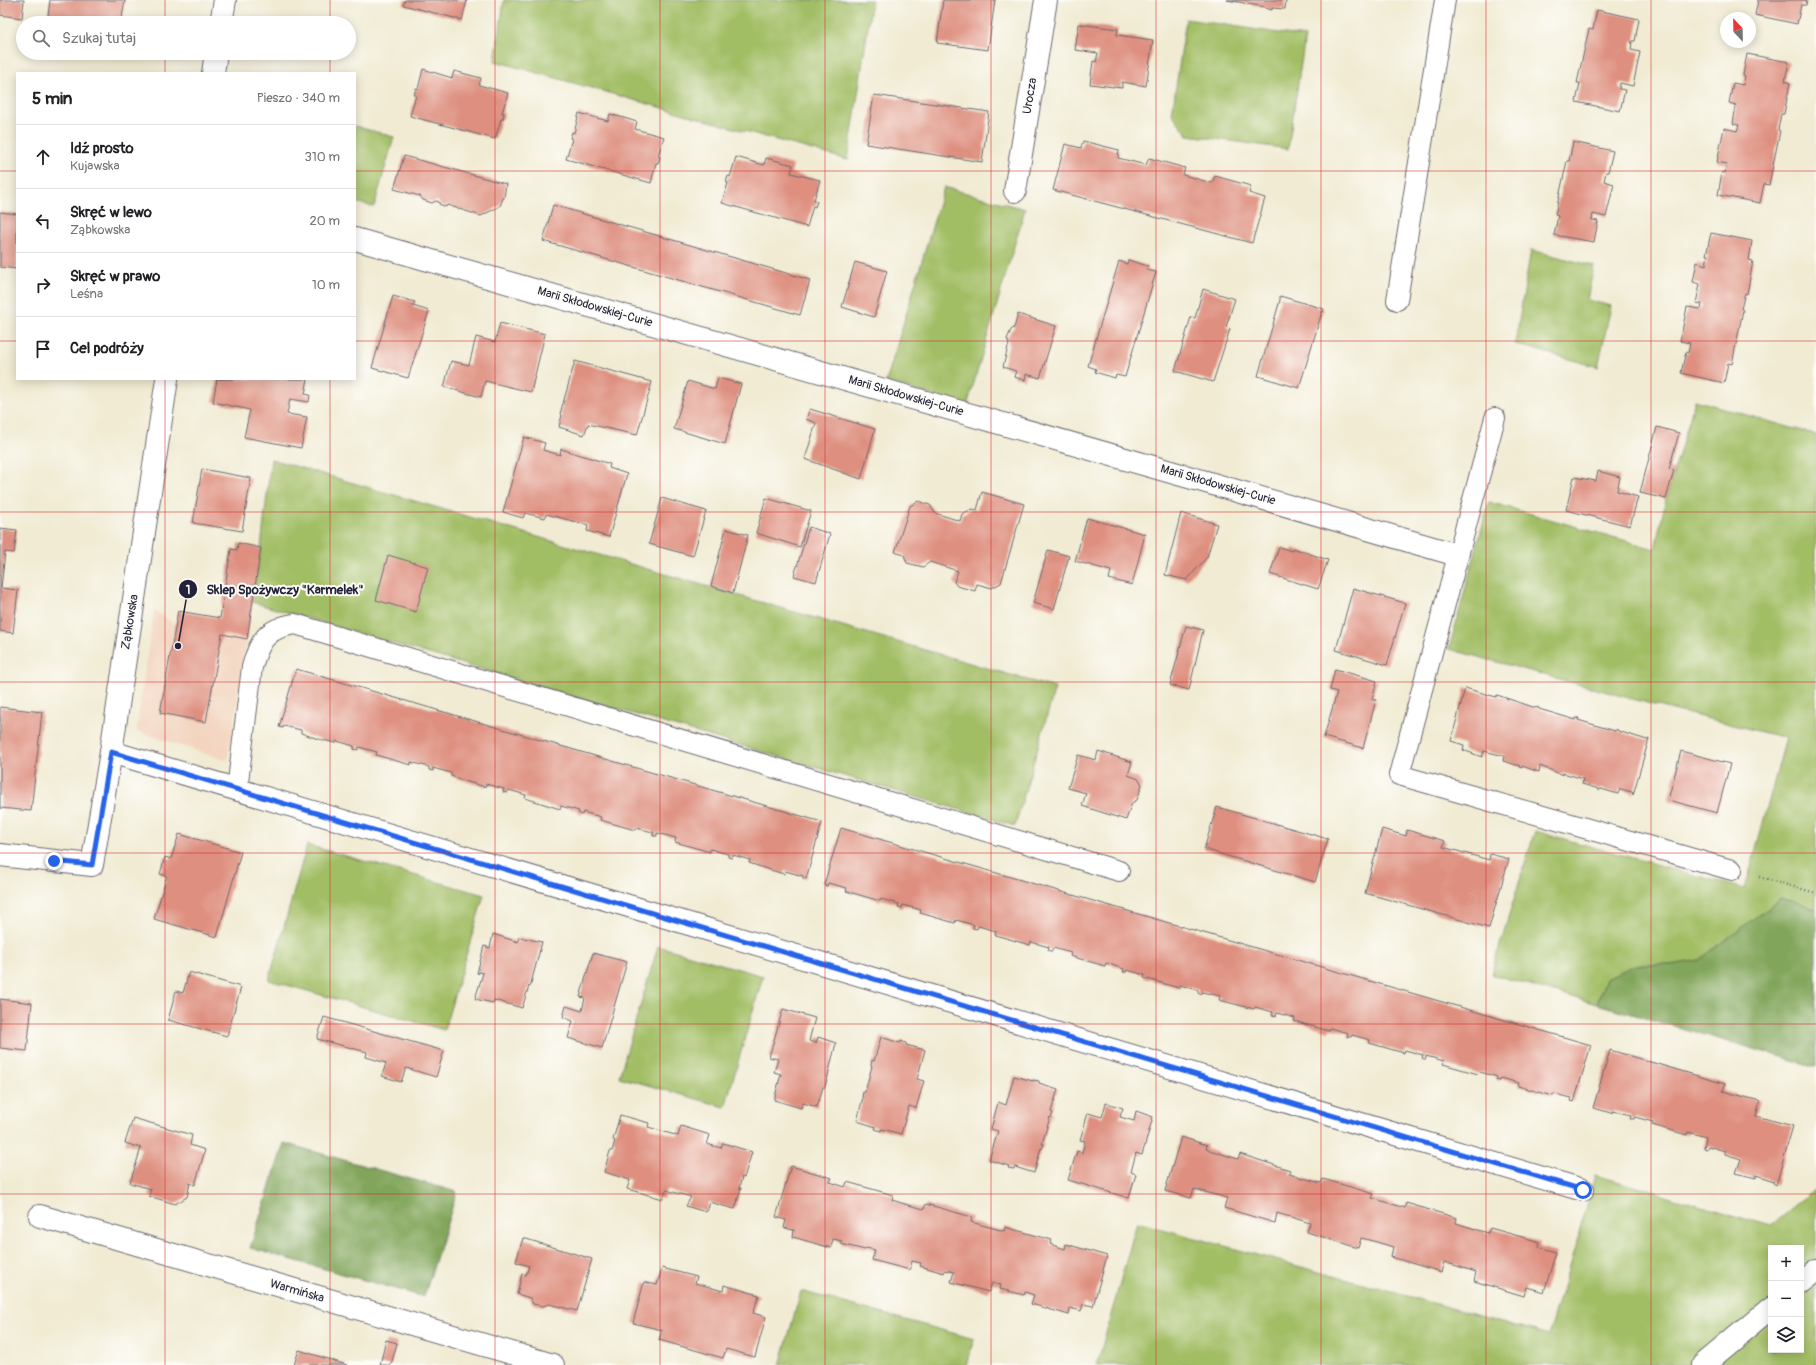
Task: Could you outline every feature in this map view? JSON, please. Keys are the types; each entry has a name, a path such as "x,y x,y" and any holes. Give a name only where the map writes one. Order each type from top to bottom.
{"street":[{"path":"222,16 225,0"},
{"name":"Urocza","path":"1015,192 1046,0"},
{"path":"213,72 215,60"},
{"name":"Marii Skłodowskiej-Curie","path":"356,239 1183,475 1457,555"},
{"name":"Ząbkowska","path":"0,855 92,865 111,752 167,380"},
{"path":"111,752 1583,1190"},
{"name":"Warmińska","path":"40,1216 553,1365"},
{"path":"1804,1281 1816,1271"},
{"path":"1704,1365 1768,1311"}],"lane":[{"path":"1397,300 1445,0"},
{"path":"1495,418 1399,775 1732,870"},
{"path":"237,790 252,667 255,654 266,634 281,626 295,624 1119,871"}],"path":[{"path":"1732,870 1816,893"}],"shaded area":[{"path":"154,610 175,625 247,639 228,761 136,731"}],"green space":[{"path":"504,0 872,0 848,160 495,61"},
{"path":"1186,19 1305,37 1288,149 1188,135 1172,114"},
{"path":"356,126 394,137 374,207 356,202"},
{"path":"944,187 1025,209 967,406 886,382"},
{"path":"1531,250 1594,266 1587,300 1611,306 1598,367 1515,344"},
{"path":"1695,400 1816,435 1816,908 1781,898 1699,960 1671,965 1636,965 1606,978 1597,1004 1491,974 1535,831 1745,889 1786,738 1673,710 1449,649 1489,502 1655,549 1666,499"},
{"path":"271,459 1055,688 1015,826 252,602 261,548"},
{"path":"307,845 484,895 444,1030 269,980"},
{"path":"1781,898 1816,908 1816,1067 1597,1004 1606,978 1636,965 1671,965 1699,960"},
{"path":"658,946 763,976 725,1107 619,1077"},
{"path":"284,1143 457,1192 424,1297 250,1248"},
{"path":"1596,1175 1771,1226 1816,1189 1816,1365 1097,1365 1137,1222 1549,1335"},
{"path":"801,1291 974,1339 966,1365 780,1365"}],"building":[{"path":"0,0 24,0 22,16 16,17 0,15"},
{"path":"50,0 125,0 122,16 48,16"},
{"path":"405,0 467,0 462,20 403,5"},
{"path":"943,0 995,0 988,50 937,43"},
{"path":"1227,0 1286,0 1285,9 1272,8 1272,10 1265,7 1248,4 1246,5 1244,3"},
{"path":"1758,0 1807,0 1806,5 1801,5 1797,24 1756,15"},
{"path":"1597,10 1639,19 1635,41 1632,41 1631,50 1640,52 1633,86 1620,83 1619,89 1625,90 1620,111 1576,102 1580,83 1577,83 1589,29 1593,30"},
{"path":"1079,24 1118,29 1117,35 1153,40 1146,86 1122,82 1122,88 1090,84 1093,61 1096,62 1098,53 1075,50"},
{"path":"1747,54 1789,62 1785,81 1790,83 1784,114 1781,114 1778,130 1780,131 1769,185 1764,184 1760,203 1718,195 1722,172 1725,173 1727,164 1717,162 1724,128 1737,131 1739,125 1733,124 1736,105 1729,103 1733,83 1743,85 1745,76 1743,75"},
{"path":"423,69 452,78 454,71 481,78 479,85 508,93 502,113 504,113 503,119 501,119 495,139 410,116 416,95 414,95 416,88 418,89"},
{"path":"874,95 989,112 982,162 866,144"},
{"path":"579,113 608,121 610,114 637,122 635,129 664,137 658,156 660,157 658,163 656,163 651,183 566,159 572,139 570,138 572,132 574,133"},
{"path":"1083,141 1119,150 1118,158 1146,165 1149,158 1185,168 1183,175 1212,183 1215,176 1251,186 1249,193 1265,198 1252,243 1053,190 1065,144 1081,148"},
{"path":"1573,142 1613,151 1608,172 1606,172 1604,181 1614,184 1606,217 1593,214 1592,220 1598,221 1594,242 1554,235 1558,216 1555,215 1567,161 1569,161"},
{"path":"404,156 506,184 504,198 500,206 481,216 447,205 446,207 436,201 432,203 423,200 420,196 394,189"},
{"path":"736,157 764,165 766,158 793,165 791,173 820,180 814,200 817,201 815,207 813,206 807,227 722,203 728,183 726,182 728,176 730,177"},
{"path":"553,205 810,280 800,315 543,241"},
{"path":"0,212 16,214 16,269 0,267"},
{"path":"1711,233 1752,241 1749,260 1753,261 1747,294 1745,293 1741,309 1743,310 1732,364 1728,363 1724,383 1681,373 1686,352 1688,353 1690,343 1680,341 1687,307 1701,309 1702,304 1696,303 1700,284 1693,282 1697,262 1706,265 1708,255 1706,255"},
{"path":"1128,260 1148,266 1147,270 1156,272 1125,377 1116,375 1115,378 1095,372 1096,369 1088,366 1119,261 1127,264"},
{"path":"855,262 887,271 874,317 842,307"},
{"path":"1203,289 1235,299 1226,327 1230,329 1213,382 1175,371 1191,317 1195,318"},
{"path":"393,296 415,302 413,306 429,311 408,378 372,368"},
{"path":"1280,296 1324,309 1299,388 1258,376"},
{"path":"1018,314 1056,326 1040,378 1026,374 1025,380 1014,377 1016,371 1003,367 1009,343 1007,339 1011,330 1014,328"},
{"path":"500,323 545,334 531,392 485,381 481,397 444,387 451,361 469,365 476,337 495,342"},
{"path":"575,361 652,382 637,435 588,424 584,435 559,427 562,415 560,414"},
{"path":"718,378 741,384 725,444 674,429 688,381 715,389"},
{"path":"217,380 308,380 305,394 310,395 309,402 290,399 287,414 307,417 301,448 244,437 250,410 213,402"},
{"path":"810,409 875,429 861,479 805,459 816,423 806,419"},
{"path":"1657,427 1679,433 1669,469 1674,470 1666,499 1640,493"},
{"path":"524,437 545,443 543,450 560,455 561,449 610,464 609,468 627,474 609,537 587,531 588,525 546,514 545,518 525,513 523,518 503,512"},
{"path":"202,469 251,478 242,531 193,523"},
{"path":"1598,471 1620,477 1617,491 1638,497 1630,526 1566,510 1574,477 1596,481"},
{"path":"982,492 1024,504 1001,583 992,588 977,584 975,591 957,586 954,582 958,571 930,562 923,567 907,563 904,555 895,552 910,506 918,501 930,505 935,513 960,521 962,514 972,509 977,510"},
{"path":"662,498 706,511 693,556 649,544"},
{"path":"766,498 811,511 800,547 756,533"},
{"path":"1181,513 1217,524 1207,557 1187,580 1165,575"},
{"path":"1087,518 1145,534 1132,585 1109,579 1111,571 1075,561"},
{"path":"809,527 830,534 816,582 794,576"},
{"path":"0,528 17,530 14,553 5,552 1,588 18,590 13,633 0,631"},
{"path":"726,529 748,535 733,593 711,586"},
{"path":"238,543 261,548 247,639 222,634 206,722 160,713 178,611 220,618 231,549 237,550"},
{"path":"1279,547 1292,551 1293,548 1328,560 1318,589 1270,574"},
{"path":"1048,550 1069,556 1054,609 1033,603"},
{"path":"388,555 428,567 416,612 376,600"},
{"path":"1353,588 1405,603 1387,665 1336,650"},
{"path":"1186,626 1203,630 1189,690 1170,685"},
{"path":"296,669 822,822 806,879 803,878 803,876 785,871 784,874 767,869 749,863 750,860 733,855 732,858 728,857 728,854 710,849 710,852 675,842 676,838 657,833 657,836 653,836 653,832 636,828 635,830 600,820 601,817 583,812 582,815 578,813 579,811 561,806 560,809 525,798 526,795 509,790 507,793 503,792 504,789 486,784 485,787 468,782 451,776 451,773 433,768 433,771 429,770 429,767 411,762 411,765 393,760 376,755 377,752 359,747 358,750 354,749 354,746 337,741 336,743 318,739 301,733 301,730 284,726 283,728 279,727"},
{"path":"1335,669 1377,681 1372,699 1376,700 1363,748 1324,737 1337,692 1330,690"},
{"path":"1465,688 1496,697 1497,695 1576,720 1576,718 1579,718 1578,720 1615,731 1617,729 1618,731 1647,740 1649,739 1633,795 1632,792 1620,789 1618,794 1601,789 1599,790 1582,784 1583,779 1563,773 1563,775 1540,766 1539,772 1522,766 1522,768 1503,761 1504,756 1484,751 1482,757 1463,750 1464,745 1451,741"},
{"path":"0,707 42,712 31,811 0,808"},
{"path":"1098,751 1132,762 1128,775 1139,779 1142,785 1137,800 1132,803 1126,820 1082,806 1086,793 1068,788 1078,755 1096,760"},
{"path":"1681,751 1730,764 1717,813 1668,800"},
{"path":"1217,807 1328,839 1315,882 1204,849"},
{"path":"841,828 1591,1045 1574,1102 1571,1101 1572,1098 1554,1094 1553,1096 1518,1086 1519,1083 1501,1078 1500,1081 1496,1080 1497,1077 1480,1072 1478,1074 1443,1064 1444,1061 1426,1056 1426,1059 1424,1059 1422,1058 1423,1055 1405,1050 1404,1053 1369,1043 1370,1040 1352,1035 1351,1037 1347,1037 1348,1033 1330,1028 1329,1031 1294,1021 1295,1018 1277,1013 1276,1016 1272,1015 1273,1012 1219,1000 1220,996 1202,992 1199,994 1198,990 1180,985 1179,988 1144,978 1145,975 1127,970 1126,972 1123,972 1124,969 1106,963 1105,966 1070,956 1071,953 1053,948 1052,951 1050,951 1048,950 1049,947 1031,942 1030,945 995,935 996,931 978,926 977,929 973,928 974,925 956,920 955,923 920,913 921,910 903,905 902,908 898,907 899,904 881,899 880,901 846,891 847,888 828,883 827,886 824,885"},
{"path":"1382,829 1406,836 1407,830 1445,841 1443,847 1489,860 1490,854 1509,859 1489,928 1365,893"},
{"path":"179,834 241,852 217,937 154,919 167,876 160,874 165,857 171,859"},
{"path":"493,934 518,942 519,937 542,942 530,987 529,986 522,1008 494,1000 493,1003 475,999 483,973 477,973 484,946 490,948"},
{"path":"593,953 627,962 602,1048 568,1038 573,1021 563,1017 566,1006 582,1011 585,998 580,997"},
{"path":"189,972 241,987 227,1036 168,1020 176,991 183,993"},
{"path":"0,999 32,1003 27,1051 0,1048"},
{"path":"783,1009 815,1018 809,1041 816,1043 818,1037 836,1043 825,1087 823,1087 817,1107 803,1103 801,1108 774,1100 781,1074 774,1072 778,1059 769,1057"},
{"path":"324,1017 444,1051 436,1077 406,1068 401,1082 382,1076 386,1063 366,1057 367,1052 317,1039"},
{"path":"881,1037 900,1043 901,1041 906,1043 906,1045 925,1050 917,1079 924,1081 916,1108 909,1106 901,1134 882,1129 881,1131 875,1129 876,1127 857,1121 863,1092 865,1092 872,1066 872,1060 874,1061"},
{"path":"1610,1050 1725,1084 1723,1091 1760,1101 1756,1116 1793,1126 1776,1185 1773,1183 1774,1181 1756,1175 1756,1178 1736,1173 1741,1159 1725,1154 1725,1151 1708,1146 1707,1149 1704,1148 1706,1137 1688,1132 1687,1135 1652,1125 1653,1122 1635,1117 1634,1119 1630,1119 1631,1115 1613,1111 1612,1113 1593,1108"},
{"path":"1014,1076 1039,1081 1039,1083 1058,1089 1051,1112 1053,1113 1051,1118 1050,1117 1042,1144 1044,1144 1042,1149 1041,1148 1034,1173 1015,1167 1014,1169 1008,1168 1009,1166 989,1160 998,1131 991,1129 998,1102 1006,1105"},
{"path":"1106,1103 1123,1108 1120,1117 1134,1121 1136,1111 1153,1117 1142,1155 1136,1153 1131,1172 1136,1174 1129,1198 1068,1180 1077,1151 1082,1153 1085,1141 1080,1140 1088,1113 1102,1117"},
{"path":"620,1115 649,1123 648,1127 678,1136 681,1126 710,1135 707,1144 721,1148 723,1143 752,1152 744,1178 742,1177 739,1188 741,1188 735,1209 709,1202 706,1212 686,1206 691,1197 666,1190 663,1199 627,1189 630,1180 604,1172 610,1151 612,1151 615,1141 613,1140"},
{"path":"133,1118 192,1135 190,1145 205,1150 195,1185 190,1183 187,1197 175,1204 149,1196 151,1189 130,1183 141,1148 125,1143"},
{"path":"1181,1137 1207,1145 1206,1149 1238,1159 1240,1154 1290,1170 1289,1174 1321,1183 1323,1179 1374,1194 1372,1198 1405,1208 1406,1203 1457,1218 1456,1223 1488,1233 1490,1228 1540,1242 1539,1247 1556,1252 1544,1292 1527,1287 1524,1296 1474,1281 1476,1272 1444,1262 1441,1272 1391,1257 1393,1247 1361,1238 1358,1248 1307,1232 1310,1223 1294,1218 1277,1213 1275,1223 1224,1208 1227,1198 1194,1189 1191,1198 1165,1191"},
{"path":"791,1166 832,1178 830,1182 845,1187 847,1182 893,1195 892,1200 908,1205 924,1209 926,1204 972,1217 971,1222 1004,1231 1005,1227 1052,1240 1050,1244 1065,1249 1066,1244 1107,1256 1093,1306 1083,1304 1081,1311 1070,1308 1069,1315 1031,1304 1034,1295 1025,1292 1024,1295 1000,1289 1001,1285 992,1283 989,1292 951,1282 954,1272 945,1270 944,1273 920,1266 921,1263 912,1261 910,1270 872,1260 875,1250 866,1248 865,1250 841,1244 842,1241 833,1239 831,1248 793,1237 794,1230 784,1228 786,1220 776,1217"},
{"path":"523,1238 592,1259 577,1311 549,1304 543,1306 533,1304 530,1298 517,1294 522,1274 526,1275 529,1266 516,1262"},
{"path":"662,1268 697,1277 695,1283 723,1291 724,1285 759,1295 753,1313 766,1317 755,1357 726,1349 723,1358 659,1340 662,1330 633,1323 644,1282 657,1285"},
{"path":"386,1340 397,1343 391,1365 380,1365"},
{"path":"299,1350 347,1365 294,1365"}],"place":[{"name":"Sklep Spożywczy \"Karmelek\"","path":"178,646"}],"route":[{"path":"54,861 92,865 111,752 1583,1190"}]}
